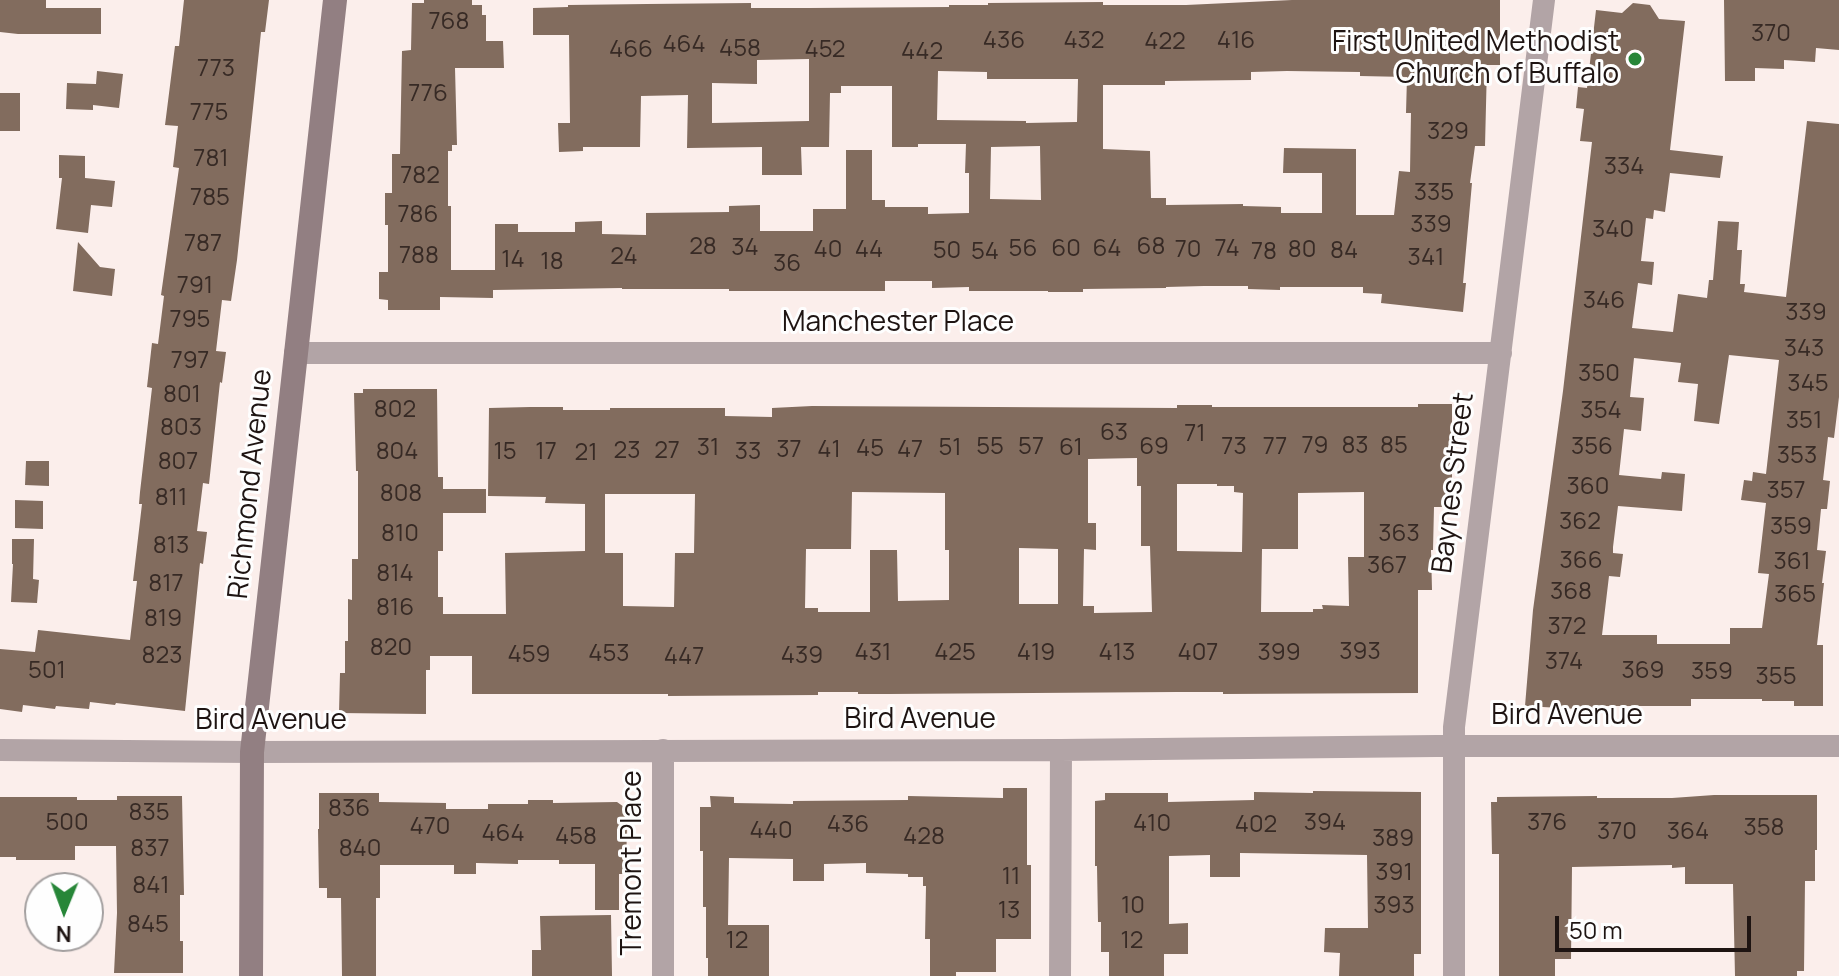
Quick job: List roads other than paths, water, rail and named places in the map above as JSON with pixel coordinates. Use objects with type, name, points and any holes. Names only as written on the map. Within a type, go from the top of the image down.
[{"type":"street","name":"Richmond Avenue","points":[[251,976],[252,752],[335,0]]},
{"type":"street","name":"Baynes Street","points":[[1454,976],[1454,727],[1544,0]]},
{"type":"street","name":"Manchester Place","points":[[295,353],[1501,353]]},
{"type":"street","name":"Bird Avenue","points":[[0,750],[252,752],[1839,746]]},
{"type":"street","name":"Tremont Place","points":[[663,750],[663,976]]},
{"type":"street","points":[[1060,976],[1061,750]]},
{"type":"place","name":"First United Methodist Church of Buffalo","points":[[1635,59]]}]
